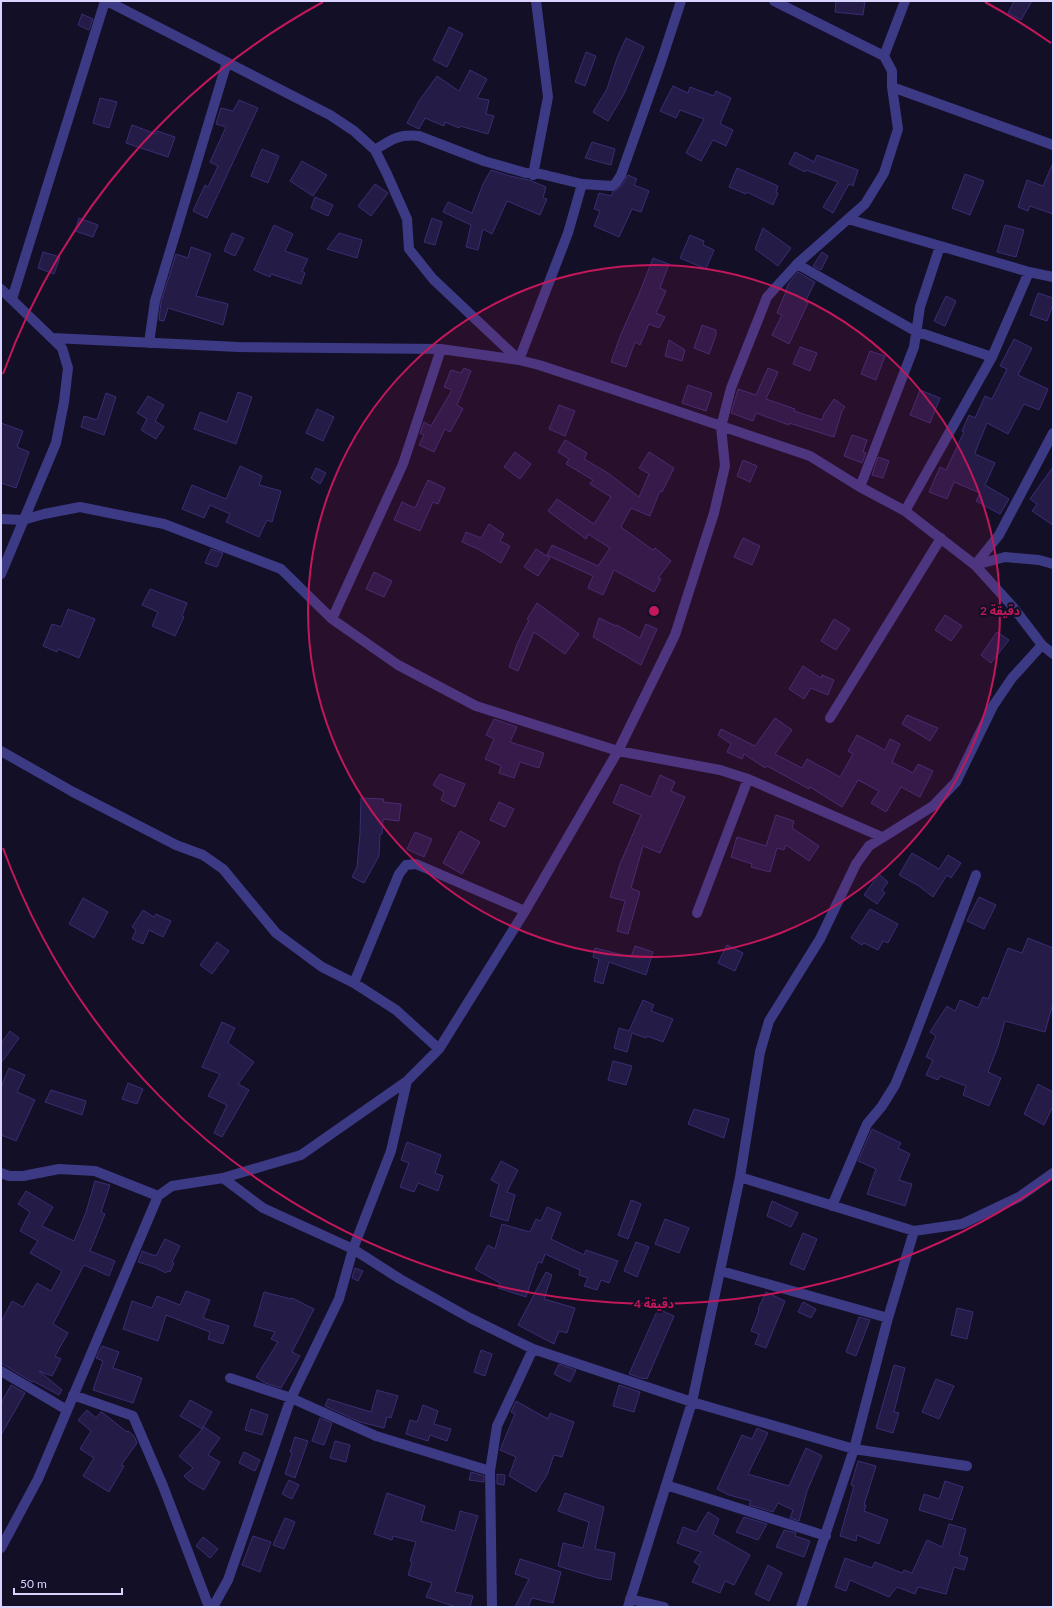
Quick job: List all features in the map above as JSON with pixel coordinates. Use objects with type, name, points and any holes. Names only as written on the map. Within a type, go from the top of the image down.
[{"type":"street","points":[[12,299],[106,1],[330,115],[354,131],[374,150],[387,174],[406,219],[409,249],[433,279],[519,360]]},
{"type":"street","points":[[532,175],[548,98],[536,1]]},
{"type":"street","points":[[374,150],[397,137],[408,135],[419,136],[484,161],[532,175],[542,174],[582,184],[612,186],[621,175],[681,1]]},
{"type":"street","points":[[1,1548],[38,1479],[158,1196],[172,1186],[223,1178],[301,1155],[407,1081],[439,1049],[524,911],[618,751],[675,635],[714,513],[725,466],[721,427],[731,388],[767,297],[797,264],[865,204],[884,173],[898,129],[892,87],[892,72],[884,56],[774,1]]},
{"type":"street","points":[[884,56],[905,1]]},
{"type":"street","points":[[149,343],[155,301],[228,62]]},
{"type":"street","points":[[892,87],[1053,145]]},
{"type":"street","points":[[519,360],[568,233],[582,184]]},
{"type":"street","points":[[848,219],[1030,272],[1053,277]]},
{"type":"street","points":[[860,487],[914,347],[915,331],[920,307],[940,246]]},
{"type":"street","points":[[797,264],[915,331],[992,357]]},
{"type":"street","points":[[905,511],[992,357],[1030,272]]},
{"type":"street","points":[[1,289],[62,348],[68,368],[64,402],[56,443],[1,574]]},
{"type":"street","points":[[53,338],[238,347],[441,349],[519,360],[576,377],[810,456],[860,487],[905,511],[975,565],[1013,607],[1042,645],[1053,654]]},
{"type":"street","points":[[332,618],[403,464],[441,349]]},
{"type":"street","points":[[975,565],[999,535],[1053,433]]},
{"type":"street","points":[[1,519],[23,520],[80,507],[164,524],[281,569],[332,618],[398,665],[476,706],[618,751],[720,770],[748,779],[882,837]]},
{"type":"street","points":[[830,718],[941,538]]},
{"type":"street","points":[[975,565],[1005,557],[1039,560],[1053,564]]},
{"type":"street","points":[[664,1607],[629,1603],[692,1402],[740,1177],[760,1052],[769,1021],[820,939],[856,864],[869,846],[933,806],[956,782],[993,706],[1012,678],[1042,645]]},
{"type":"street","points":[[1,751],[73,792],[176,845],[203,855],[223,869],[276,933],[322,967],[354,983],[396,1010],[439,1049]]},
{"type":"street","points":[[697,914],[748,779]]},
{"type":"street","points":[[354,983],[399,874],[406,865],[416,864],[524,911]]},
{"type":"street","points":[[832,1206],[867,1124],[882,1106],[895,1085],[976,875]]},
{"type":"street","points":[[213,1607],[228,1580],[291,1398],[339,1299],[353,1249],[391,1151],[407,1081]]},
{"type":"street","points":[[1,1173],[9,1176],[16,1176],[59,1168],[94,1171],[158,1196]]},
{"type":"street","points":[[740,1177],[914,1231],[962,1224],[1019,1197],[1053,1173]]},
{"type":"street","points":[[223,1178],[263,1208],[353,1249],[400,1279],[470,1318],[533,1349],[692,1402],[854,1449],[967,1466]]},
{"type":"street","points":[[801,1607],[854,1449],[888,1318],[914,1231]]},
{"type":"street","points":[[721,1271],[888,1318]]},
{"type":"street","points":[[492,1607],[490,1471],[497,1426],[533,1349]]},
{"type":"street","points":[[1,1371],[67,1410]]},
{"type":"street","points":[[230,1378],[291,1398],[376,1436],[490,1471]]},
{"type":"street","points":[[73,1395],[133,1416],[163,1486],[209,1607]]},
{"type":"street","points":[[666,1485],[826,1536]]},
{"type":"building","points":[[836,1],[865,1],[863,15],[835,12]]},
{"type":"building","points":[[1014,1],[1032,1],[1021,20],[1008,13]]},
{"type":"building","points":[[82,14],[93,19],[89,30],[78,25]]},
{"type":"building","points":[[449,27],[463,34],[447,67],[433,60]]},
{"type":"building","points":[[626,38],[644,47],[624,94],[608,121],[593,112],[607,89],[617,58]]},
{"type":"building","points":[[586,52],[596,56],[585,86],[575,82]]},
{"type":"building","points":[[470,70],[487,79],[477,98],[489,100],[486,114],[494,116],[488,134],[460,126],[459,128],[445,122],[444,126],[425,118],[419,129],[407,123],[419,101],[437,76],[459,91]]},
{"type":"building","points":[[673,86],[688,93],[690,87],[714,96],[716,91],[731,98],[720,124],[733,130],[726,146],[713,140],[701,161],[686,153],[704,119],[680,110],[676,118],[660,111]]},
{"type":"building","points":[[100,98],[117,102],[109,128],[93,123]]},
{"type":"building","points":[[239,100],[258,108],[207,218],[193,211],[205,185],[208,187],[218,166],[210,162],[226,127],[216,124],[221,108],[233,111]]},
{"type":"building","points":[[132,125],[156,134],[157,131],[175,137],[168,157],[126,143]]},
{"type":"building","points":[[592,142],[615,149],[611,165],[585,158]]},
{"type":"building","points":[[262,149],[279,156],[268,183],[251,176]]},
{"type":"building","points":[[795,152],[814,162],[817,155],[858,170],[853,186],[849,184],[833,213],[823,207],[838,182],[806,170],[805,172],[789,164]]},
{"type":"building","points":[[302,161],[327,175],[313,196],[290,181]]},
{"type":"building","points":[[1053,163],[1053,214],[1030,206],[1028,211],[1018,207],[1027,180],[1043,186]]},
{"type":"building","points":[[737,168],[778,186],[776,192],[778,193],[773,205],[747,192],[746,194],[729,187]]},
{"type":"building","points":[[491,170],[529,180],[546,187],[543,198],[547,199],[540,215],[507,201],[492,234],[483,229],[478,250],[466,247],[471,225],[443,212],[448,202],[472,213],[483,184]]},
{"type":"building","points":[[965,174],[984,181],[970,215],[952,208]]},
{"type":"building","points":[[628,175],[637,179],[634,185],[649,191],[641,212],[632,209],[619,237],[594,226],[600,211],[594,209],[599,193],[611,196],[613,192],[621,187]]},
{"type":"building","points":[[375,184],[388,193],[371,216],[358,206]]},
{"type":"building","points":[[315,197],[333,205],[328,216],[311,208]]},
{"type":"building","points":[[79,218],[98,225],[93,237],[75,231]]},
{"type":"building","points":[[432,218],[442,222],[435,245],[424,242]]},
{"type":"building","points":[[274,225],[293,234],[285,251],[308,259],[302,271],[305,273],[301,284],[271,274],[270,277],[254,270]]},
{"type":"building","points":[[1005,225],[1024,230],[1016,257],[997,252]]},
{"type":"building","points":[[763,228],[791,248],[778,266],[755,249]]},
{"type":"building","points":[[232,233],[244,238],[235,256],[224,251]]},
{"type":"building","points":[[339,233],[362,240],[357,258],[327,249]]},
{"type":"building","points":[[690,235],[704,241],[703,245],[714,250],[706,269],[680,258]]},
{"type":"building","points":[[191,247],[211,254],[196,296],[228,304],[223,325],[168,308],[164,321],[159,320],[161,302],[176,254],[188,258]]},
{"type":"building","points":[[43,252],[60,257],[54,274],[38,268]]},
{"type":"building","points":[[822,252],[828,256],[821,270],[813,266]]},
{"type":"building","points":[[653,258],[669,264],[660,288],[666,291],[656,313],[665,317],[659,328],[649,324],[640,345],[635,342],[626,367],[611,362],[621,334]]},
{"type":"building","points":[[798,272],[815,282],[805,302],[808,303],[789,344],[772,335],[782,315],[777,313],[786,289]]},
{"type":"building","points":[[1038,293],[1053,298],[1053,304],[1047,321],[1030,315]]},
{"type":"building","points":[[946,296],[956,301],[945,326],[934,321]]},
{"type":"building","points":[[702,325],[716,330],[716,335],[709,354],[694,348]]},
{"type":"building","points":[[1014,339],[1032,348],[1018,375],[1048,389],[1039,410],[1024,404],[1008,434],[987,423],[976,450],[975,454],[995,463],[985,485],[1009,499],[1000,514],[976,501],[980,493],[954,482],[947,499],[929,492],[940,467],[946,470],[964,432],[962,431],[969,415],[975,418],[985,396],[992,399],[1007,369],[1000,366]]},
{"type":"building","points":[[669,340],[685,350],[682,361],[665,356]]},
{"type":"building","points":[[800,347],[817,353],[810,371],[793,364]]},
{"type":"building","points":[[870,351],[885,356],[876,380],[861,374]]},
{"type":"building","points":[[464,368],[471,371],[457,405],[463,409],[450,432],[445,429],[434,452],[419,445],[424,435],[420,433],[424,422],[431,426],[452,390],[444,387],[451,370],[461,373]]},
{"type":"building","points":[[768,368],[778,372],[766,399],[795,409],[794,411],[822,420],[824,414],[834,399],[845,407],[842,411],[834,437],[789,423],[789,425],[756,413],[753,421],[731,413],[738,389],[756,395]]},
{"type":"building","points":[[688,385],[712,393],[706,411],[682,403]]},
{"type":"building","points":[[920,390],[940,398],[930,423],[910,415]]},
{"type":"building","points":[[238,392],[252,397],[236,444],[194,429],[200,412],[227,422]]},
{"type":"building","points":[[106,393],[116,397],[104,435],[81,427],[84,416],[97,420]]},
{"type":"building","points":[[148,396],[164,405],[155,421],[164,427],[156,439],[141,430],[147,419],[137,413]]},
{"type":"building","points":[[559,405],[575,411],[565,436],[549,429]]},
{"type":"building","points":[[317,409],[334,417],[323,441],[306,433]]},
{"type":"building","points":[[1,423],[23,431],[17,447],[29,452],[16,488],[1,483]]},
{"type":"building","points":[[852,435],[867,440],[863,452],[866,453],[862,463],[844,456]]},
{"type":"building","points":[[565,440],[587,453],[584,459],[608,473],[639,497],[649,474],[639,468],[649,452],[674,468],[662,492],[660,491],[650,516],[631,508],[621,527],[653,550],[655,548],[671,561],[658,578],[661,579],[654,592],[614,570],[603,595],[588,588],[593,576],[547,555],[552,545],[598,566],[610,548],[588,534],[586,539],[548,511],[557,499],[594,524],[611,497],[590,484],[593,480],[566,464],[569,459],[558,452]]},
{"type":"building","points":[[515,452],[531,464],[520,479],[504,467]]},
{"type":"building","points":[[878,457],[889,461],[883,478],[872,475]]},
{"type":"building","points":[[743,460],[757,466],[750,482],[737,476]]},
{"type":"building","points":[[240,466],[262,476],[259,485],[281,491],[272,522],[267,520],[259,537],[226,522],[230,514],[210,505],[204,518],[182,509],[192,485],[226,499]]},
{"type":"building","points":[[1053,467],[1053,525],[1032,511],[1037,504],[1030,499]]},
{"type":"building","points":[[316,468],[326,473],[320,484],[311,478]]},
{"type":"building","points":[[428,480],[445,488],[438,504],[433,502],[420,531],[394,520],[402,502],[415,508]]},
{"type":"building","points":[[489,524],[504,534],[500,541],[510,546],[501,563],[478,549],[462,542],[466,532],[481,538]]},
{"type":"building","points":[[743,538],[760,546],[752,565],[734,557]]},
{"type":"building","points":[[211,549],[223,553],[217,567],[205,563]]},
{"type":"building","points":[[536,549],[550,558],[538,576],[524,567]]},
{"type":"building","points":[[374,572],[392,581],[384,597],[366,589]]},
{"type":"building","points":[[150,589],[187,603],[182,616],[184,617],[175,636],[152,626],[158,612],[142,605]]},
{"type":"building","points":[[537,603],[579,634],[565,654],[534,632],[518,671],[509,667],[517,644],[529,620],[527,619]]},
{"type":"building","points":[[68,609],[95,619],[79,658],[58,649],[57,652],[43,646],[52,624],[61,627]]},
{"type":"building","points":[[945,615],[962,626],[951,641],[935,630]]},
{"type":"building","points":[[599,618],[616,626],[617,625],[640,638],[646,624],[657,629],[641,665],[593,637]]},
{"type":"building","points":[[834,619],[850,629],[836,650],[821,641]]},
{"type":"building","points":[[997,632],[1009,640],[991,663],[981,655]]},
{"type":"building","points":[[803,666],[821,678],[822,675],[834,680],[828,695],[811,688],[804,699],[789,689]]},
{"type":"building","points":[[907,715],[938,728],[930,741],[902,724]]},
{"type":"building","points":[[775,718],[792,730],[775,754],[802,768],[807,759],[840,777],[853,754],[848,751],[857,735],[885,750],[890,739],[900,744],[892,762],[913,773],[918,764],[933,771],[920,797],[901,787],[886,812],[871,803],[879,791],[858,780],[842,807],[810,787],[809,789],[767,766],[765,768],[744,754],[742,759],[727,752],[731,744],[718,735],[721,729],[755,746]]},
{"type":"building","points":[[494,719],[517,727],[510,742],[544,753],[539,768],[520,762],[514,778],[499,773],[501,766],[485,759],[494,739],[486,735]]},
{"type":"building","points":[[440,774],[465,784],[455,807],[441,800],[444,792],[433,785]]},
{"type":"building","points":[[660,775],[675,782],[671,791],[685,797],[660,853],[643,846],[631,888],[640,892],[628,934],[617,931],[625,901],[610,897],[620,864],[641,815],[613,803],[621,784],[651,797]]},
{"type":"building","points":[[361,798],[384,799],[383,802],[401,804],[399,821],[383,819],[382,834],[380,834],[379,856],[364,883],[352,877],[357,867]]},
{"type":"building","points":[[499,802],[514,809],[505,827],[490,820]]},
{"type":"building","points":[[776,815],[794,821],[792,828],[819,846],[809,861],[786,845],[784,850],[777,848],[770,872],[751,867],[752,864],[731,857],[737,837],[766,846]]},
{"type":"building","points":[[460,831],[480,842],[462,874],[443,863]]},
{"type":"building","points":[[415,832],[432,839],[424,857],[407,849]]},
{"type":"building","points":[[912,853],[939,869],[948,855],[961,863],[951,878],[947,875],[933,897],[919,886],[899,875]]},
{"type":"building","points":[[879,874],[888,882],[882,890],[885,893],[877,904],[864,895]]},
{"type":"building","points":[[979,897],[996,905],[984,929],[967,921]]},
{"type":"building","points":[[83,898],[108,912],[94,938],[69,924]]},
{"type":"building","points":[[870,909],[898,924],[888,943],[883,941],[878,950],[864,943],[862,945],[851,938]]},
{"type":"building","points":[[143,910],[154,917],[156,914],[171,921],[163,937],[149,930],[143,944],[132,939],[136,930],[132,927]]},
{"type":"building","points":[[1028,938],[1053,948],[1053,1003],[1045,1032],[1005,1021],[998,1046],[988,1072],[1001,1078],[989,1106],[963,1095],[966,1086],[940,1076],[938,1080],[926,1075],[933,1060],[926,1057],[936,1036],[930,1032],[947,1006],[955,1011],[960,1000],[978,1008],[983,997],[988,999],[1008,948],[1022,953]]},
{"type":"building","points":[[217,942],[229,951],[212,974],[200,965]]},
{"type":"building","points":[[727,945],[743,953],[735,971],[718,963]]},
{"type":"building","points":[[635,946],[653,952],[646,975],[609,962],[603,984],[594,981],[599,959],[593,957],[595,948],[631,957]]},
{"type":"building","points":[[643,1000],[654,1005],[651,1011],[673,1019],[663,1042],[647,1036],[646,1038],[632,1033],[627,1052],[614,1048],[619,1028],[629,1031]]},
{"type":"building","points":[[222,1022],[235,1028],[228,1043],[254,1062],[238,1084],[249,1090],[222,1137],[214,1133],[227,1105],[208,1096],[220,1074],[202,1067]]},
{"type":"building","points":[[10,1031],[19,1038],[1,1063],[1,1043]]},
{"type":"building","points":[[613,1061],[632,1066],[626,1085],[608,1080]]},
{"type":"building","points":[[9,1068],[25,1075],[17,1092],[35,1100],[16,1141],[1,1135],[1,1087]]},
{"type":"building","points":[[128,1083],[143,1089],[137,1104],[122,1099]]},
{"type":"building","points":[[1038,1084],[1053,1092],[1053,1106],[1044,1125],[1024,1114]]},
{"type":"building","points":[[51,1090],[86,1101],[82,1115],[45,1102]]},
{"type":"building","points":[[694,1109],[729,1119],[724,1138],[688,1124]]},
{"type":"building","points":[[872,1129],[901,1143],[898,1148],[910,1154],[899,1180],[912,1184],[905,1206],[867,1194],[876,1169],[858,1161]]},
{"type":"building","points":[[407,1142],[441,1155],[435,1173],[443,1176],[438,1191],[418,1183],[414,1192],[400,1187],[409,1163],[401,1160]]},
{"type":"building","points":[[501,1161],[518,1170],[507,1192],[515,1195],[508,1221],[490,1216],[499,1184],[491,1180]]},
{"type":"building","points":[[95,1181],[110,1185],[101,1212],[105,1214],[90,1251],[115,1261],[109,1276],[84,1265],[53,1324],[68,1333],[55,1356],[61,1359],[52,1376],[39,1371],[62,1390],[59,1395],[33,1381],[32,1382],[1,1363],[1,1322],[12,1301],[23,1307],[37,1283],[51,1291],[62,1271],[30,1253],[38,1241],[20,1231],[30,1212],[18,1204],[26,1191],[53,1207],[42,1226],[74,1241],[86,1212]]},
{"type":"building","points":[[631,1200],[641,1204],[628,1239],[618,1235]]},
{"type":"building","points":[[772,1201],[798,1213],[791,1227],[767,1216]]},
{"type":"building","points":[[547,1207],[561,1213],[551,1239],[584,1255],[586,1250],[618,1261],[609,1283],[601,1280],[597,1290],[584,1286],[588,1278],[579,1275],[580,1270],[545,1254],[542,1263],[538,1262],[526,1297],[498,1288],[500,1283],[475,1269],[488,1245],[495,1249],[502,1224],[530,1232],[536,1219],[541,1221]]},
{"type":"building","points":[[665,1219],[689,1228],[679,1253],[655,1244]]},
{"type":"building","points":[[803,1233],[817,1239],[804,1270],[790,1264]]},
{"type":"building","points":[[165,1239],[180,1246],[172,1262],[174,1263],[170,1272],[167,1271],[166,1273],[138,1262],[142,1251],[156,1256]]},
{"type":"building","points":[[636,1242],[649,1247],[637,1277],[624,1271]]},
{"type":"building","points":[[355,1268],[363,1271],[358,1281],[352,1278]]},
{"type":"building","points":[[546,1272],[552,1275],[544,1299],[575,1308],[567,1333],[559,1331],[554,1344],[518,1325]]},
{"type":"building","points":[[186,1291],[210,1300],[203,1318],[229,1326],[223,1344],[208,1339],[210,1332],[166,1315],[158,1341],[123,1329],[132,1301],[152,1308],[157,1296],[180,1305]]},
{"type":"building","points":[[264,1292],[292,1298],[314,1309],[292,1352],[300,1356],[281,1388],[265,1383],[256,1377],[278,1342],[271,1339],[275,1332],[254,1326]]},
{"type":"building","points":[[766,1292],[785,1301],[766,1348],[755,1344],[759,1334],[751,1331],[759,1310],[758,1309]]},
{"type":"building","points":[[803,1302],[816,1309],[811,1318],[798,1312]]},
{"type":"building","points":[[957,1308],[973,1312],[967,1339],[951,1335]]},
{"type":"building","points":[[658,1309],[674,1316],[647,1379],[644,1379],[629,1374]]},
{"type":"building","points":[[859,1317],[870,1320],[856,1356],[846,1352]]},
{"type":"building","points":[[102,1346],[119,1352],[113,1368],[142,1378],[133,1403],[93,1390],[103,1361],[96,1358]]},
{"type":"building","points":[[481,1350],[492,1354],[485,1376],[474,1372]]},
{"type":"building","points":[[559,1364],[576,1370],[570,1382],[554,1374]]},
{"type":"building","points":[[894,1365],[905,1368],[894,1412],[899,1413],[893,1433],[876,1428]]},
{"type":"building","points":[[936,1379],[954,1386],[939,1419],[922,1412]]},
{"type":"building","points":[[11,1385],[25,1393],[1,1435],[1,1403]]},
{"type":"building","points":[[619,1385],[640,1392],[634,1412],[613,1406]]},
{"type":"building","points":[[377,1390],[398,1396],[391,1418],[387,1417],[384,1428],[360,1422],[325,1406],[328,1399],[371,1412]]},
{"type":"building","points":[[190,1400],[212,1412],[202,1429],[180,1416]]},
{"type":"building","points":[[516,1401],[548,1419],[550,1413],[574,1422],[562,1457],[554,1455],[547,1475],[536,1492],[509,1476],[516,1457],[500,1450],[515,1414],[511,1412]]},
{"type":"building","points":[[423,1405],[438,1411],[434,1424],[451,1429],[447,1441],[430,1435],[428,1441],[406,1434],[410,1420],[417,1422]]},
{"type":"building","points":[[251,1409],[268,1415],[262,1435],[245,1430]]},
{"type":"building","points":[[87,1410],[96,1418],[101,1412],[103,1413],[134,1436],[137,1443],[121,1465],[124,1466],[109,1492],[83,1476],[94,1458],[80,1449],[91,1431],[78,1420]]},
{"type":"building","points":[[320,1418],[332,1423],[324,1445],[312,1441]]},
{"type":"building","points":[[204,1427],[220,1438],[208,1455],[220,1462],[204,1490],[189,1481],[184,1476],[193,1468],[179,1456]]},
{"type":"building","points":[[757,1428],[768,1433],[748,1474],[789,1486],[806,1448],[822,1456],[807,1491],[799,1521],[790,1518],[793,1510],[778,1503],[773,1512],[749,1505],[751,1501],[729,1495],[717,1489],[742,1435],[752,1439]]},
{"type":"building","points":[[295,1437],[308,1441],[295,1478],[285,1474],[292,1453],[290,1452]]},
{"type":"building","points":[[335,1441],[350,1445],[346,1462],[330,1458]]},
{"type":"building","points":[[244,1452],[260,1460],[255,1471],[239,1463]]},
{"type":"building","points":[[858,1461],[876,1466],[864,1505],[866,1505],[864,1511],[888,1520],[879,1544],[857,1535],[856,1541],[840,1536],[854,1486],[851,1485]]},
{"type":"building","points":[[471,1472],[484,1476],[484,1482],[469,1480]]},
{"type":"building","points":[[497,1474],[505,1475],[504,1485],[497,1484]]},
{"type":"building","points":[[289,1480],[299,1485],[292,1499],[282,1494]]},
{"type":"building","points":[[945,1481],[963,1487],[952,1520],[919,1510],[924,1494],[939,1499]]},
{"type":"building","points":[[387,1493],[425,1506],[421,1521],[455,1531],[460,1511],[478,1516],[455,1592],[473,1596],[470,1607],[456,1607],[426,1597],[432,1583],[408,1575],[412,1562],[410,1561],[416,1542],[393,1536],[392,1540],[374,1534]]},
{"type":"building","points":[[565,1493],[604,1507],[595,1549],[615,1553],[611,1580],[598,1578],[558,1566],[563,1543],[583,1548],[589,1522],[558,1511]]},
{"type":"building","points":[[708,1512],[719,1519],[713,1534],[750,1555],[734,1585],[725,1581],[720,1593],[692,1582],[700,1566],[694,1562],[701,1552],[677,1543],[683,1527],[696,1532]]},
{"type":"building","points":[[744,1517],[767,1524],[758,1540],[736,1532]]},
{"type":"building","points":[[285,1518],[295,1522],[284,1549],[273,1545]]},
{"type":"building","points":[[949,1524],[966,1529],[959,1555],[968,1558],[964,1570],[954,1567],[946,1594],[918,1587],[915,1594],[897,1587],[889,1597],[850,1580],[846,1591],[835,1587],[845,1558],[872,1568],[875,1562],[902,1573],[904,1570],[912,1573],[927,1540],[942,1547]]},
{"type":"building","points":[[784,1530],[796,1533],[795,1536],[810,1541],[804,1557],[776,1547]]},
{"type":"building","points":[[253,1536],[271,1542],[260,1572],[242,1565]]},
{"type":"building","points":[[203,1537],[218,1549],[210,1558],[196,1546]]},
{"type":"building","points":[[520,1559],[561,1572],[553,1603],[532,1598],[528,1607],[515,1607],[529,1579],[515,1574]]},
{"type":"building","points":[[768,1565],[782,1573],[769,1601],[755,1594]]}]
